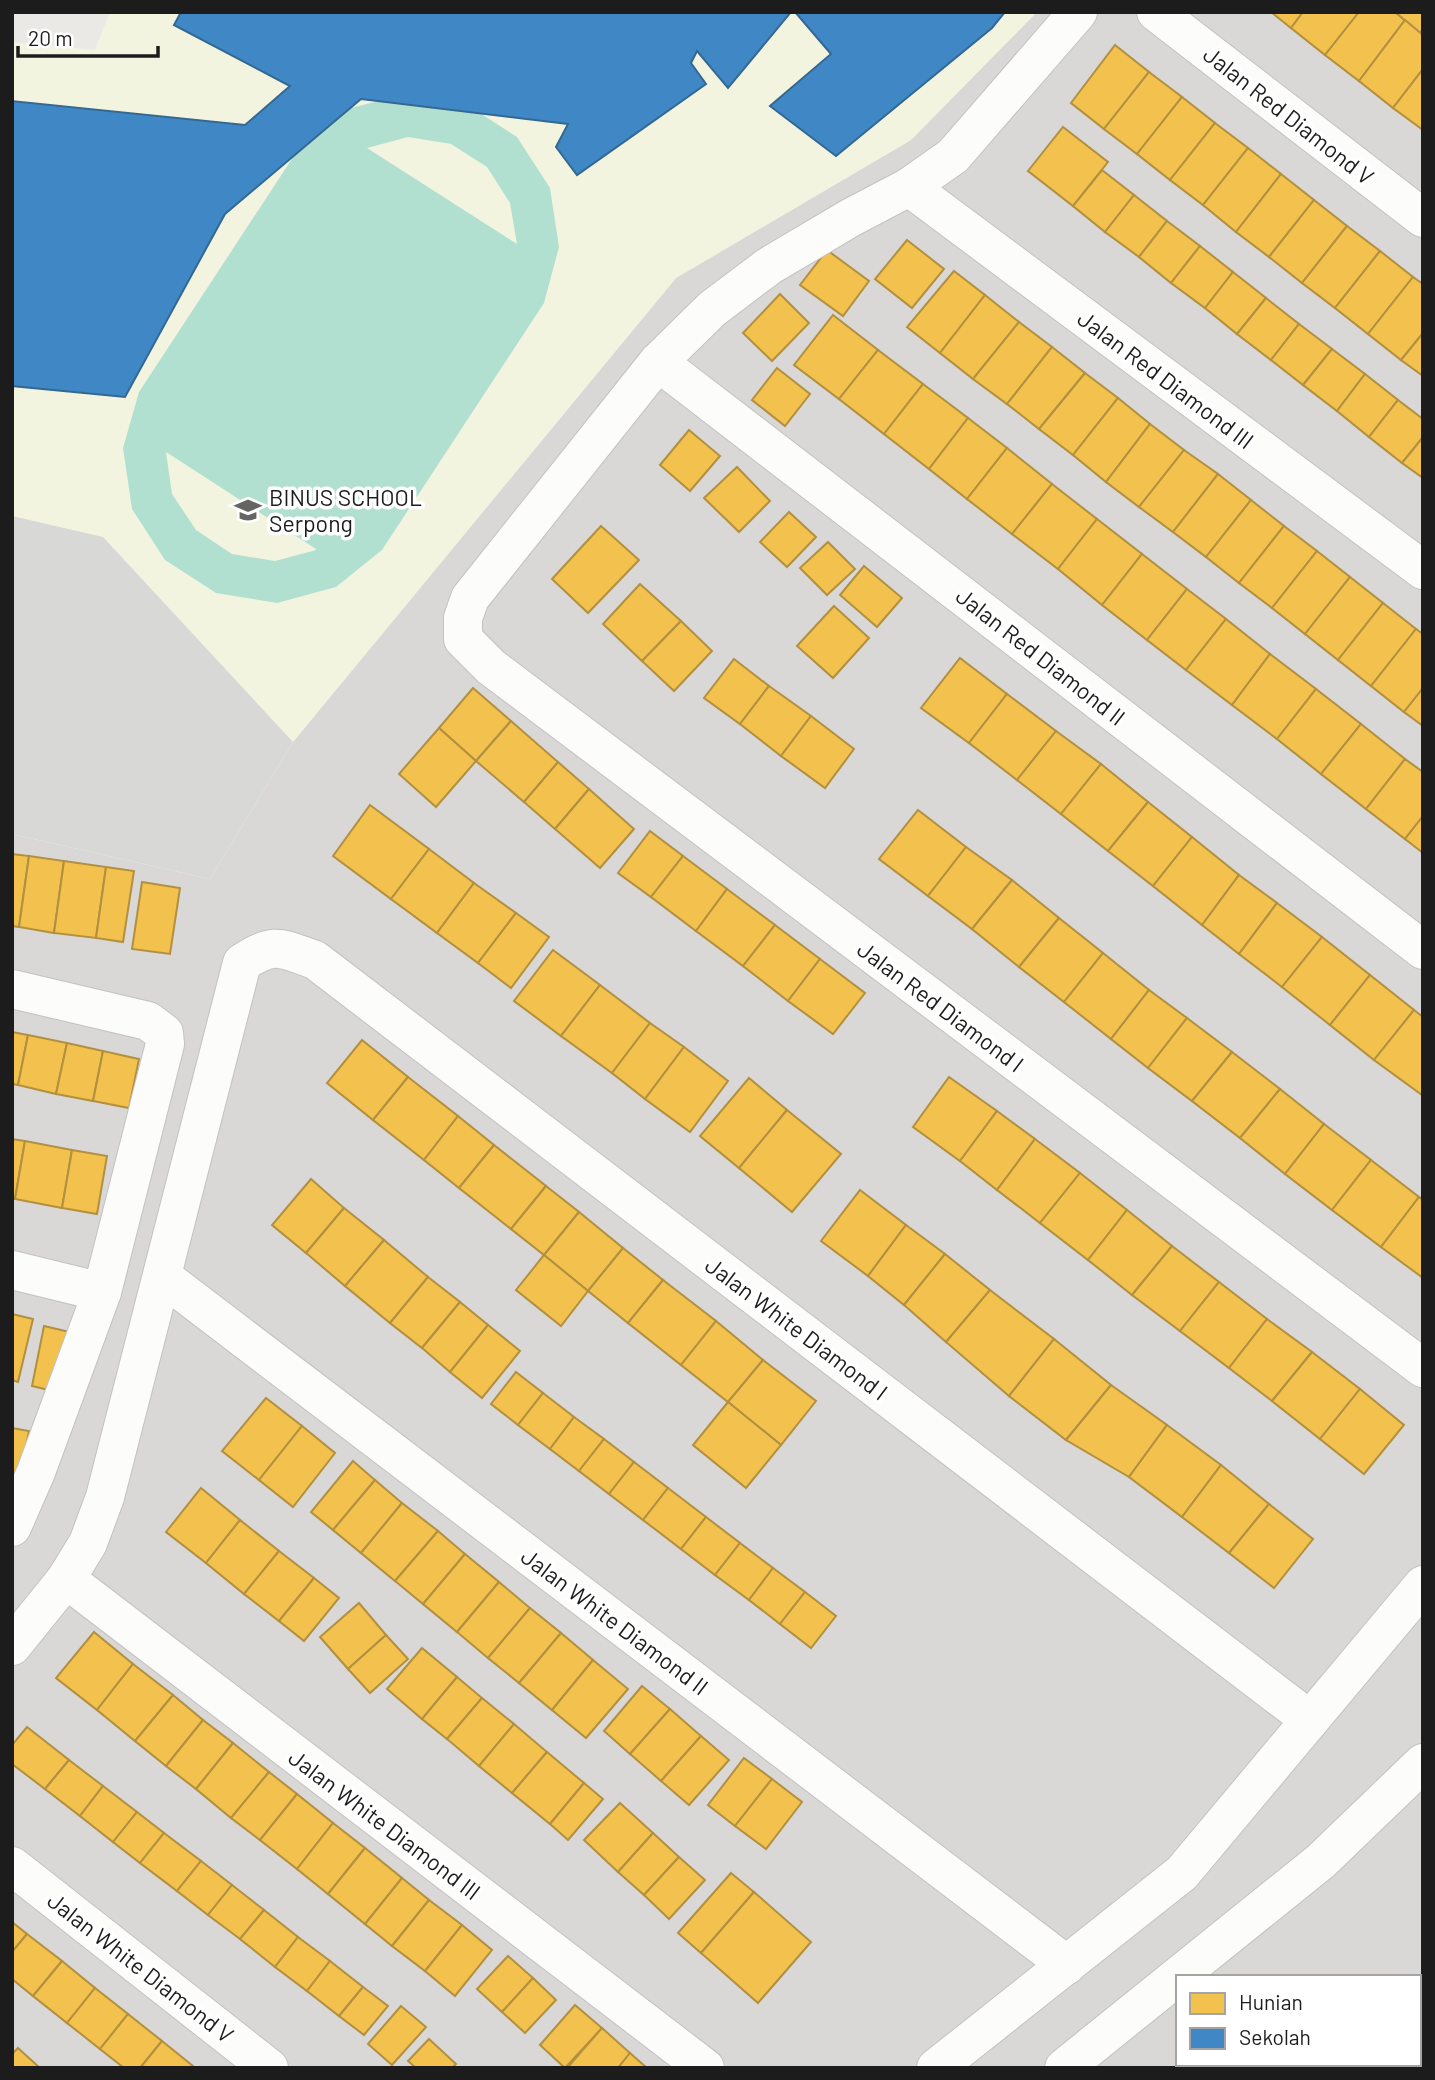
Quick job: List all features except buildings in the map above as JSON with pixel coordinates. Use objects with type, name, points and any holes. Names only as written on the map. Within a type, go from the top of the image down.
[{"type":"street","points":[[658,362],[712,309],[769,266],[909,187],[953,156],[1078,12]]},
{"type":"street","name":"Jalan Red Diamond V","points":[[1156,12],[1423,218]]},
{"type":"street","name":"Jalan Red Diamond III","points":[[909,187],[1423,570]]},
{"type":"street","name":"Jalan Red Diamond I","points":[[658,362],[470,598],[463,618],[463,639],[491,667],[1423,1368]]},
{"type":"street","name":"Jalan Red Diamond II","points":[[658,362],[1423,950]]},
{"type":"street","name":"Jalan White Diamond I","points":[[163,1277],[242,963],[259,951],[278,947],[315,960],[1310,1720]]},
{"type":"street","points":[[12,989],[148,1021],[164,1032],[165,1044],[102,1292],[36,1472],[12,1527]]},
{"type":"street","points":[[12,1270],[102,1292]]},
{"type":"street","points":[[12,1646],[66,1579],[88,1543],[106,1497],[163,1277]]},
{"type":"street","name":"Jalan White Diamond II","points":[[163,1277],[1067,1965]]},
{"type":"street","name":"Jalan White Diamond III","points":[[66,1579],[705,2068]]},
{"type":"street","points":[[936,2068],[1182,1873],[1310,1720],[1416,1608]]},
{"type":"street","points":[[1179,1975],[1321,1861],[1423,1763]]},
{"type":"street","name":"Jalan White Diamond V","points":[[12,1866],[269,2068]]},
{"type":"street","points":[[1064,2068],[1176,1978]]},
{"type":"shaded area","name":"BINUS SCHOOL Serpong","points":[[110,12],[1037,12],[911,140],[676,278],[293,742],[210,879],[12,834],[12,42],[95,50]]},
{"type":"shaded area","points":[[1037,12],[1423,12],[1423,2068],[12,2068],[12,834],[210,879],[293,742],[676,278],[911,140]]},
{"type":"shaded area","points":[[12,516],[103,537],[293,742],[210,879],[12,834]]},
{"type":"green space","points":[[406,94],[466,104],[517,137],[550,188],[559,247],[544,303],[382,550],[336,587],[277,603],[216,593],[165,560],[132,509],[123,448],[139,392],[301,145],[347,109]],"holes":[[[408,137],[451,144],[487,167],[510,203],[517,244],[367,148]],[[166,452],[316,549],[316,550],[275,561],[232,554],[196,530],[172,494]]]},
{"type":"place","name":"BINUS SCHOOL Serpong","points":[[248,510]]}]
